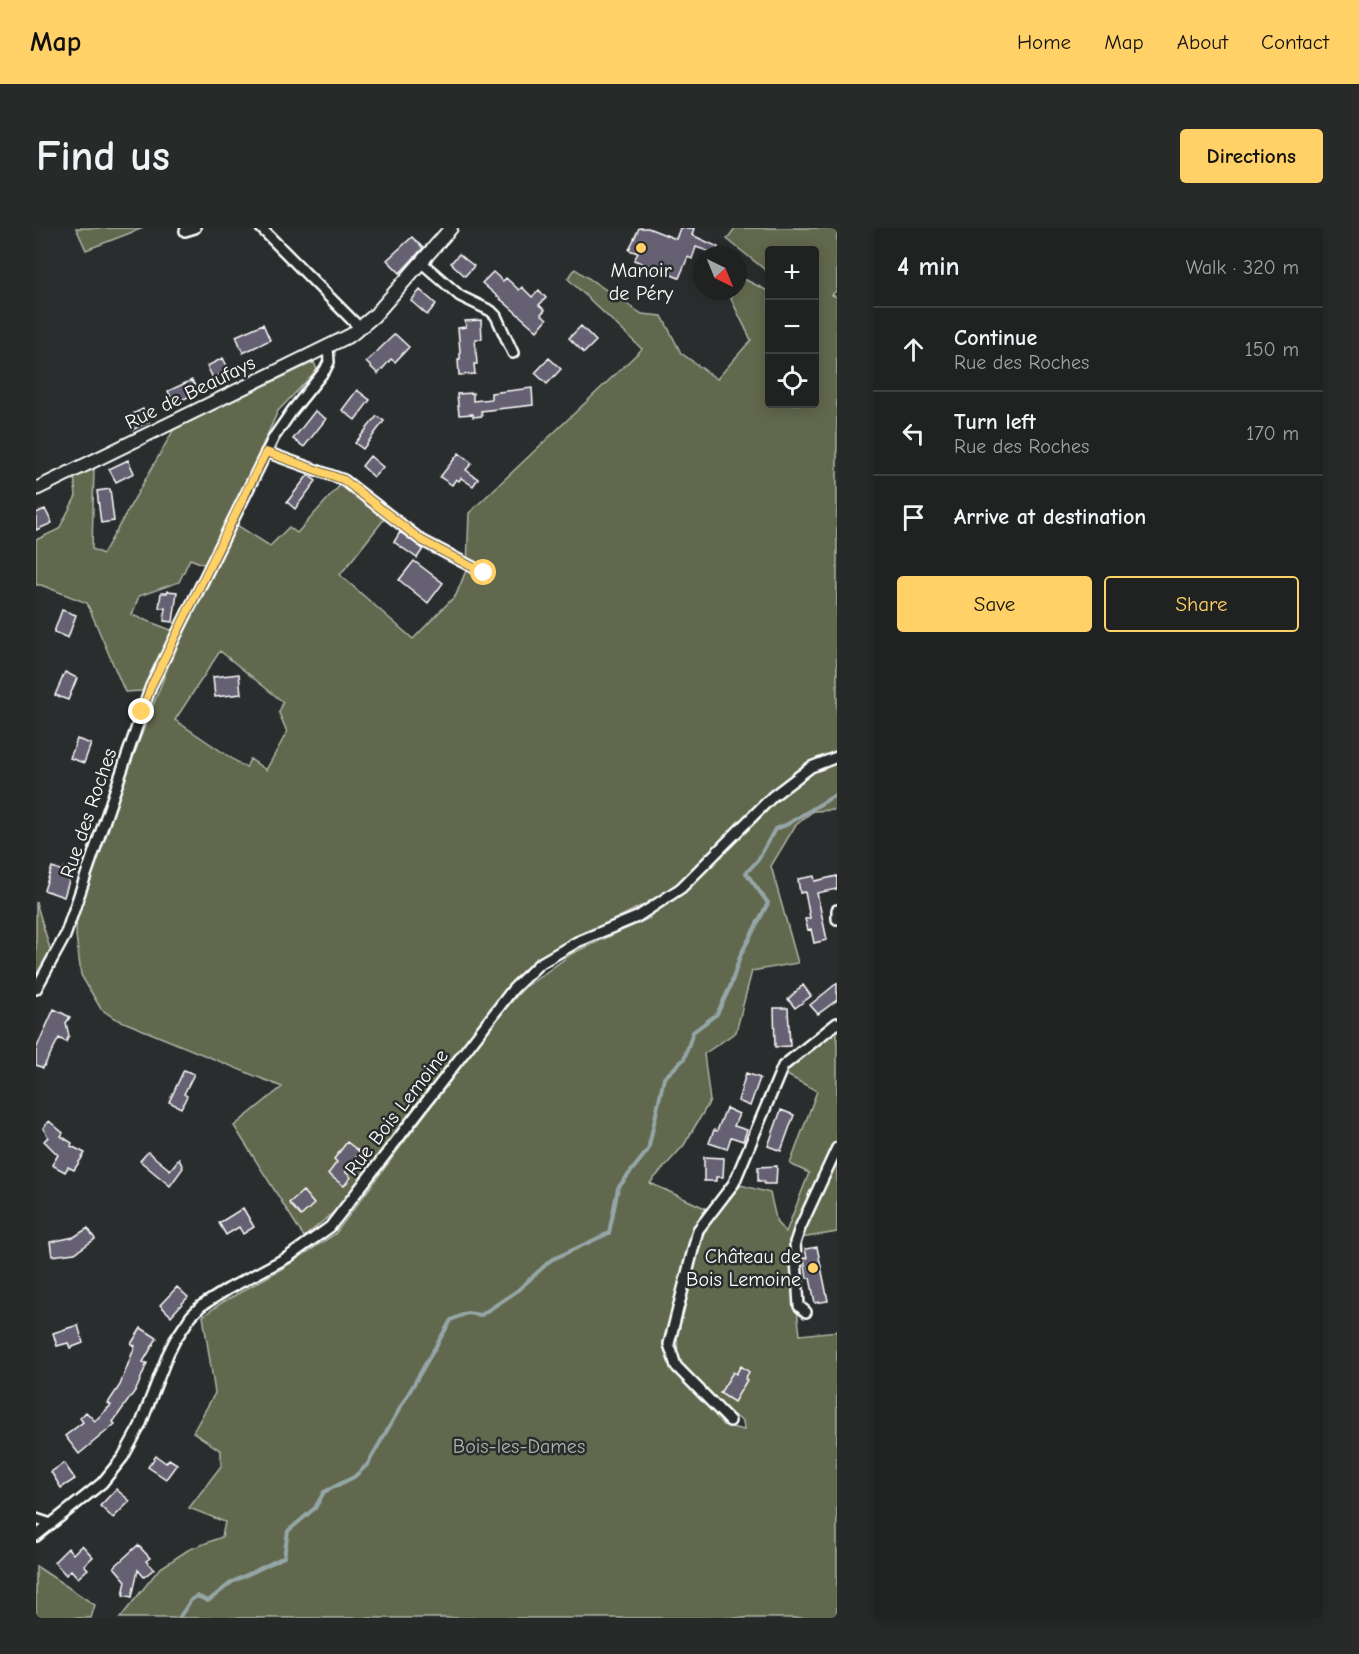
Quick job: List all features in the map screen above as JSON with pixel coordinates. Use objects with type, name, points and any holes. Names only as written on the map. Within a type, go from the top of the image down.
[{"type":"street","points":[[261,228],[360,328]]},
{"type":"street","name":"Rue de Beaufays","points":[[36,489],[328,347],[360,328],[422,263],[451,228]]},
{"type":"street","points":[[422,263],[460,296],[491,311],[496,316],[513,353]]},
{"type":"street","name":"Rue des Roches","points":[[36,989],[65,936],[151,686],[266,452],[292,411],[325,370],[329,362],[328,347]]},
{"type":"street","points":[[266,452],[344,480],[421,540],[484,573]]},
{"type":"street","name":"Rue Bois Lemoine","points":[[36,1536],[102,1483],[123,1457],[140,1426],[171,1347],[191,1316],[201,1306],[288,1257],[330,1227],[522,980],[539,964],[577,942],[637,917],[681,888],[773,796],[811,767],[837,757]]},
{"type":"street","points":[[837,910],[837,920]]},
{"type":"street","points":[[730,1421],[676,1366],[669,1344],[699,1230],[734,1183],[783,1066],[837,1023]]},
{"type":"street","points":[[806,1312],[799,1306],[795,1243],[837,1148]]},
{"type":"street","points":[[36,1519],[51,1524]]},
{"type":"green space","points":[[76,228],[143,228],[86,250]]},
{"type":"green space","name":"Bois-les-Dames","points":[[735,228],[837,228],[837,290],[832,295],[837,297],[837,810],[813,811],[795,826],[771,866],[798,963],[752,971],[736,1032],[704,1054],[710,1101],[684,1145],[650,1183],[707,1209],[664,1349],[723,1425],[744,1430],[743,1421],[719,1407],[678,1362],[677,1333],[705,1228],[741,1185],[770,1193],[777,1223],[786,1232],[809,1173],[790,1164],[817,1091],[785,1074],[801,1057],[837,1028],[837,1232],[789,1240],[800,1335],[837,1331],[837,1618],[120,1618],[159,1569],[188,1550],[222,1537],[225,1522],[189,1508],[221,1466],[221,1451],[193,1432],[215,1393],[203,1316],[335,1234],[500,1015],[524,988],[573,953],[650,918],[641,906],[538,958],[513,980],[341,1206],[304,1237],[234,1126],[282,1087],[114,1018],[101,1009],[81,975],[76,935],[77,910],[173,654],[237,525],[270,546],[289,527],[297,533],[342,483],[385,518],[340,575],[413,639],[456,595],[467,568],[469,513],[642,349],[568,279],[575,269],[642,314],[662,316],[681,353],[717,379],[751,340],[731,300],[747,300],[747,280],[765,290],[765,408],[819,408],[819,246],[765,246],[765,270],[747,255],[747,246],[736,246],[727,239]],"holes":[[[220,651],[283,702],[279,713],[287,732],[266,770],[250,759],[246,768],[175,720]]]},
{"type":"green space","points":[[314,362],[317,370],[278,411],[208,566],[190,559],[179,582],[139,596],[132,615],[176,632],[142,691],[125,692],[87,603],[36,585],[36,540],[59,529],[76,496],[74,476],[94,468],[92,549],[103,554],[174,429]]},
{"type":"green space","points":[[36,902],[51,952],[36,981]]},
{"type":"green space","points":[[36,1566],[95,1605],[91,1618],[36,1618]]},
{"type":"building","points":[[639,228],[648,228],[676,239],[680,228],[694,228],[692,235],[716,246],[693,246],[692,259],[688,257],[679,278],[634,260],[638,253],[629,250]]},
{"type":"building","points":[[412,237],[423,248],[400,273],[387,260]]},
{"type":"building","points":[[459,254],[474,266],[465,276],[451,263]]},
{"type":"building","points":[[493,272],[503,281],[506,278],[519,290],[522,287],[532,297],[539,290],[546,298],[539,305],[545,310],[541,314],[547,319],[537,331],[482,283]]},
{"type":"building","points":[[420,290],[436,304],[427,315],[411,301]]},
{"type":"building","points":[[481,320],[482,339],[475,339],[477,364],[474,364],[475,374],[459,375],[458,328],[466,327],[465,321]]},
{"type":"building","points":[[263,324],[270,340],[243,353],[236,336]]},
{"type":"building","points":[[581,326],[596,341],[584,353],[569,338]]},
{"type":"building","points":[[395,334],[409,347],[395,362],[391,359],[378,374],[366,362]]},
{"type":"building","points":[[223,358],[229,370],[213,378],[207,366]]},
{"type":"building","points":[[549,358],[561,369],[547,384],[535,373]]},
{"type":"building","points":[[192,380],[198,392],[174,404],[168,391]]},
{"type":"building","points":[[532,388],[533,405],[481,411],[482,416],[459,415],[457,394],[473,393],[473,401],[491,399],[491,393]]},
{"type":"building","points":[[357,390],[370,400],[355,420],[342,410]]},
{"type":"building","points":[[143,409],[149,422],[132,430],[126,417]]},
{"type":"building","points":[[315,411],[326,419],[304,447],[293,439]]},
{"type":"building","points":[[377,416],[384,421],[363,449],[355,443]]},
{"type":"building","points":[[459,453],[472,463],[466,470],[478,479],[473,486],[461,478],[459,481],[456,479],[452,485],[440,477]]},
{"type":"building","points":[[370,456],[383,467],[374,477],[362,466]]},
{"type":"building","points":[[128,460],[134,473],[116,482],[109,469]]},
{"type":"building","points":[[308,475],[316,481],[295,509],[287,502]]},
{"type":"building","points":[[110,489],[114,521],[101,523],[97,491]]},
{"type":"building","points":[[45,509],[52,523],[36,530],[36,513]]},
{"type":"building","points":[[400,532],[423,549],[417,558],[394,542]]},
{"type":"building","points":[[414,561],[443,583],[428,603],[399,580]]},
{"type":"building","points":[[167,591],[177,592],[173,622],[164,621],[165,608],[159,608],[161,593],[167,593]]},
{"type":"building","points":[[62,610],[76,615],[68,638],[54,632]]},
{"type":"building","points":[[65,672],[77,678],[68,700],[55,695]]},
{"type":"building","points":[[239,674],[241,694],[215,697],[213,677]]},
{"type":"building","points":[[77,739],[91,744],[84,763],[70,758]]},
{"type":"building","points":[[52,867],[72,871],[64,897],[44,890]]},
{"type":"building","points":[[814,876],[815,881],[837,876],[837,889],[817,893],[827,940],[814,943],[811,929],[808,930],[805,919],[810,918],[805,892],[800,893],[798,879]]},
{"type":"building","points":[[837,983],[837,1000],[818,1014],[810,1005]]},
{"type":"building","points":[[803,985],[811,996],[795,1008],[788,999]]},
{"type":"building","points":[[774,1008],[788,1008],[790,1046],[775,1047]]},
{"type":"building","points":[[54,1009],[70,1017],[66,1023],[69,1036],[66,1042],[59,1038],[43,1068],[36,1065],[36,1049]]},
{"type":"building","points":[[184,1070],[194,1074],[184,1094],[187,1096],[181,1108],[169,1102]]},
{"type":"building","points":[[746,1073],[760,1078],[750,1106],[738,1101]]},
{"type":"building","points":[[726,1108],[739,1114],[734,1126],[747,1130],[743,1141],[731,1137],[727,1149],[709,1143],[714,1130],[717,1131]]},
{"type":"building","points":[[781,1110],[794,1115],[781,1151],[768,1146]]},
{"type":"building","points":[[49,1121],[63,1133],[61,1136],[72,1143],[71,1146],[85,1153],[74,1170],[68,1167],[65,1172],[52,1165],[58,1155],[44,1141],[48,1137],[43,1128]]},
{"type":"building","points":[[347,1142],[360,1152],[345,1172],[351,1177],[344,1186],[328,1174],[337,1162],[334,1159]]},
{"type":"building","points":[[148,1152],[170,1170],[179,1159],[183,1168],[170,1186],[140,1161]]},
{"type":"building","points":[[704,1157],[724,1158],[723,1177],[716,1177],[716,1181],[704,1181]]},
{"type":"building","points":[[777,1166],[776,1184],[764,1184],[764,1181],[758,1181],[758,1167]]},
{"type":"building","points":[[303,1191],[314,1204],[301,1216],[289,1203]]},
{"type":"building","points":[[243,1208],[254,1227],[243,1234],[239,1227],[226,1235],[219,1223]]},
{"type":"building","points":[[88,1228],[95,1239],[75,1253],[52,1256],[50,1242],[74,1237]]},
{"type":"building","name":"Château de Bois Lemoine","points":[[817,1247],[828,1301],[815,1303],[810,1278],[807,1278],[804,1258],[807,1258],[805,1249]]},
{"type":"building","points":[[177,1287],[188,1297],[171,1316],[160,1305]]},
{"type":"building","points":[[78,1325],[83,1343],[70,1348],[68,1343],[57,1346],[53,1333]]},
{"type":"building","points":[[141,1328],[157,1338],[143,1362],[147,1363],[137,1388],[113,1422],[115,1424],[79,1454],[65,1436],[83,1422],[80,1418],[86,1412],[95,1421],[111,1405],[108,1403],[120,1385],[135,1346],[131,1344]]},
{"type":"building","points":[[741,1366],[749,1372],[734,1402],[720,1393],[733,1372],[736,1374]]},
{"type":"building","points":[[156,1456],[166,1463],[169,1459],[177,1464],[166,1479],[148,1467]]},
{"type":"building","points":[[64,1463],[75,1479],[61,1488],[51,1472]]},
{"type":"building","points":[[116,1489],[130,1501],[113,1518],[100,1506]]},
{"type":"building","points":[[82,1545],[93,1557],[84,1565],[88,1569],[78,1578],[71,1570],[66,1575],[54,1562],[68,1548],[73,1554]]},
{"type":"building","points":[[138,1545],[150,1558],[146,1561],[154,1569],[144,1577],[138,1570],[132,1597],[123,1595],[126,1581],[114,1567]]},
{"type":"waterway","points":[[179,1618],[191,1600],[197,1596],[208,1601],[232,1582],[284,1557],[288,1531],[315,1508],[324,1492],[354,1477],[367,1465],[451,1320],[467,1313],[481,1315],[517,1291],[551,1260],[609,1233],[618,1188],[648,1150],[664,1078],[684,1059],[693,1032],[717,1014],[730,987],[741,954],[768,903],[746,873],[758,860],[775,829],[786,825],[837,794]]},
{"type":"place","name":"Manoir de Péry","points":[[641,248]]},
{"type":"place","name":"Château de Bois Lemoine","points":[[813,1268]]},
{"type":"route","points":[[142,712],[151,686],[266,452],[344,480],[421,540],[484,573]]}]
